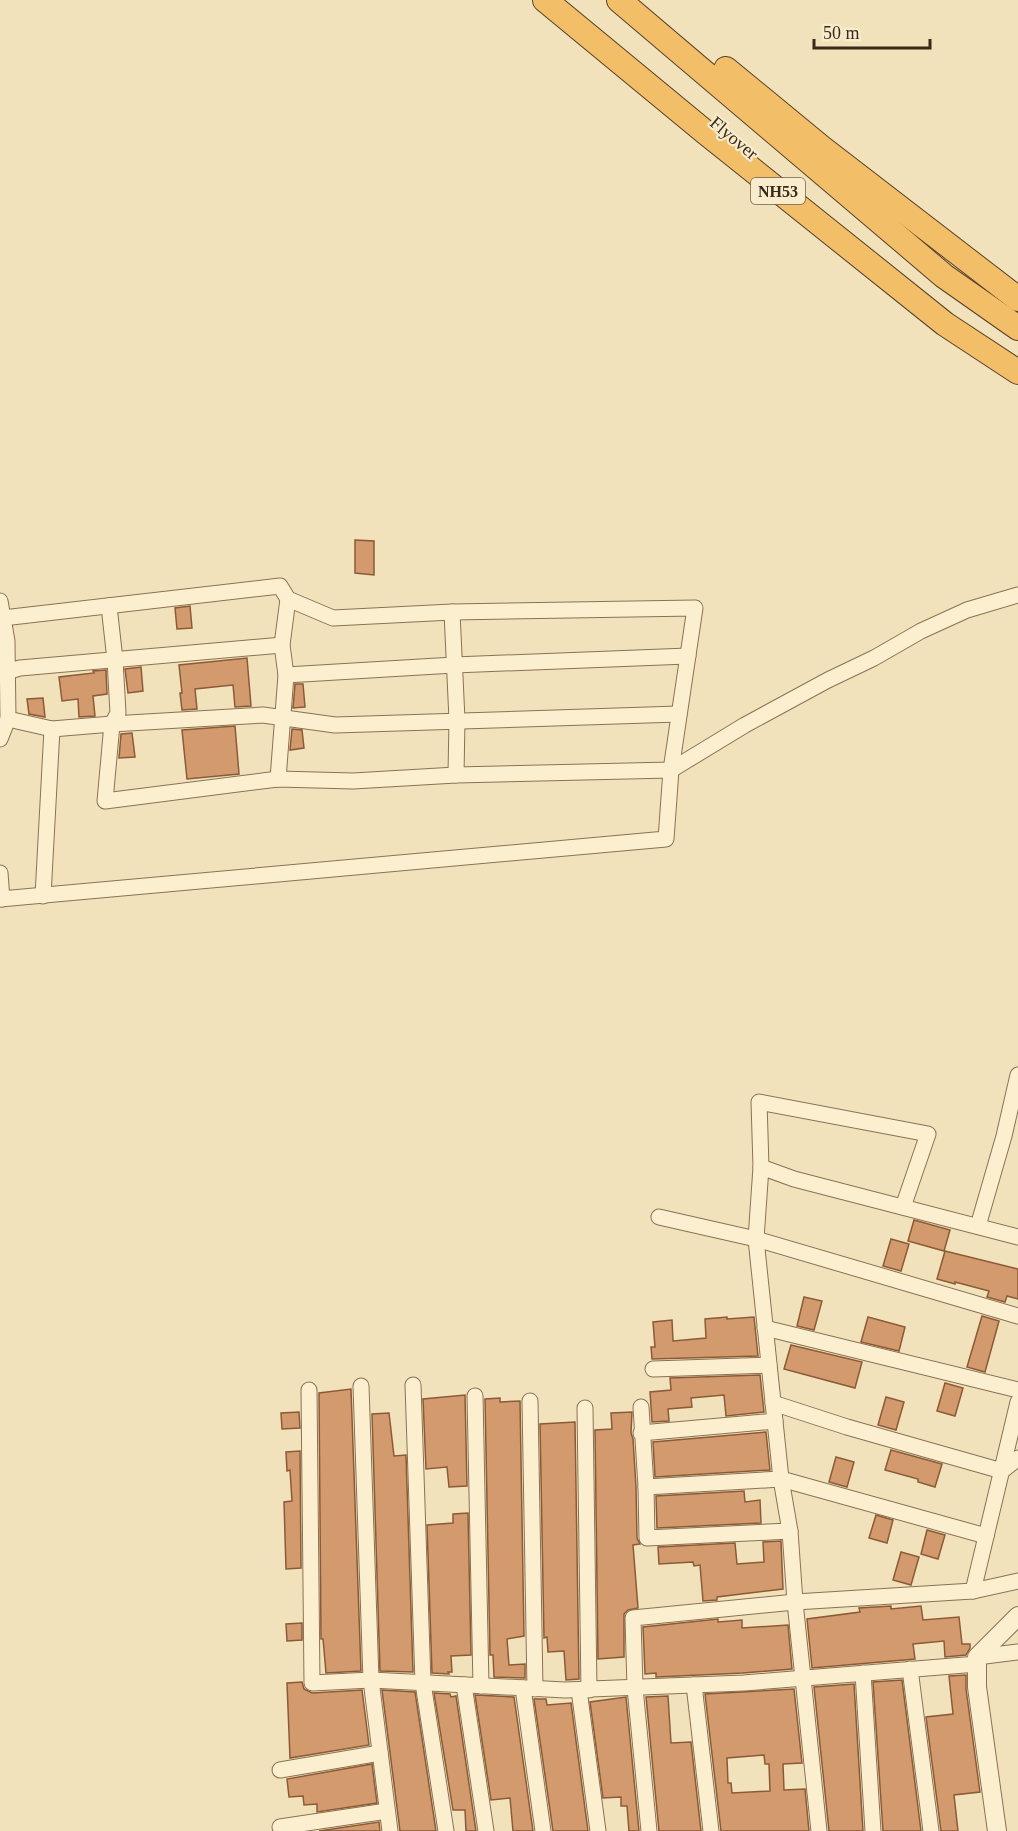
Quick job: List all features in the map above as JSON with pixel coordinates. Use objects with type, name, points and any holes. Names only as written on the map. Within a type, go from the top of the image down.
[{"type":"highway","name":"NH53","points":[[545,0],[945,324],[1018,372]]},
{"type":"highway","name":"Flyover","points":[[567,0],[927,297],[1018,362]]},
{"type":"highway","name":"Flyover","points":[[619,0],[944,276],[1018,328]]},
{"type":"highway","points":[[644,0],[822,148],[1018,299]]},
{"type":"street","points":[[0,873],[1,899],[666,839],[671,770],[695,608],[452,612],[333,618],[288,598],[280,586],[3,618]]},
{"type":"street","points":[[109,606],[116,660],[118,713],[112,724],[105,801],[278,779],[353,781],[456,774],[671,770],[745,725],[921,631],[967,610],[1018,595]]},
{"type":"street","points":[[278,779],[286,675],[282,645],[288,598]]},
{"type":"street","points":[[0,601],[6,672],[3,694],[8,719],[0,739]]},
{"type":"street","points":[[452,612],[457,720],[456,774]]},
{"type":"street","points":[[6,672],[20,668],[282,645]]},
{"type":"street","points":[[286,675],[454,665],[688,656]]},
{"type":"street","points":[[8,719],[52,729],[263,715],[335,725],[679,714]]},
{"type":"street","points":[[43,896],[52,729]]},
{"type":"street","points":[[978,1226],[1005,1136],[1018,1075]]},
{"type":"street","points":[[819,1831],[795,1602],[790,1531],[775,1421],[756,1239],[761,1167],[759,1102],[928,1134],[903,1207]]},
{"type":"street","points":[[761,1167],[794,1179],[1018,1237]]},
{"type":"street","points":[[659,1217],[756,1239],[1018,1316]]},
{"type":"street","points":[[765,1328],[1018,1390]]},
{"type":"street","points":[[654,1369],[769,1365]]},
{"type":"street","points":[[413,1385],[423,1683],[446,1831]]},
{"type":"street","points":[[361,1386],[371,1680],[390,1831]]},
{"type":"street","points":[[309,1390],[312,1683],[371,1680],[584,1690],[635,1688],[803,1679],[910,1669],[1018,1652]]},
{"type":"street","points":[[475,1396],[481,1686]]},
{"type":"street","points":[[530,1401],[529,1688],[543,1831]]},
{"type":"street","points":[[973,1591],[1018,1402]]},
{"type":"street","points":[[773,1403],[1002,1471]]},
{"type":"street","points":[[641,1407],[647,1538],[790,1531]]},
{"type":"street","points":[[585,1408],[584,1690],[598,1831]]},
{"type":"street","points":[[641,1433],[775,1421]]},
{"type":"street","points":[[1002,1471],[1018,1458]]},
{"type":"street","points":[[646,1487],[782,1479],[986,1536]]},
{"type":"street","points":[[649,1831],[635,1688],[633,1618],[795,1602],[973,1591],[1018,1581]]},
{"type":"street","points":[[997,1831],[977,1687],[977,1660],[1018,1616]]},
{"type":"street","points":[[910,1669],[931,1831]]},
{"type":"street","points":[[863,1673],[873,1831]]},
{"type":"street","points":[[464,1685],[486,1831]]},
{"type":"street","points":[[694,1685],[711,1831]]},
{"type":"street","points":[[280,1770],[380,1754]]},
{"type":"street","points":[[280,1827],[387,1811]]},
{"type":"building","points":[[355,540],[374,541],[374,575],[355,573]]},
{"type":"building","points":[[190,606],[192,628],[177,629],[175,608]]},
{"type":"building","points":[[247,658],[251,706],[235,707],[233,685],[195,689],[197,709],[182,710],[179,665]]},
{"type":"building","points":[[141,667],[143,691],[128,693],[125,669]]},
{"type":"building","points":[[106,670],[107,694],[93,696],[95,716],[79,717],[78,699],[62,701],[59,677]]},
{"type":"building","points":[[295,684],[303,684],[305,707],[293,708]]},
{"type":"building","points":[[43,698],[45,717],[29,714],[27,699]]},
{"type":"building","points":[[235,726],[239,774],[187,779],[182,730]]},
{"type":"building","points":[[292,729],[302,730],[304,748],[290,750]]},
{"type":"building","points":[[132,733],[135,757],[119,758],[121,734]]},
{"type":"building","points":[[914,1220],[950,1230],[944,1251],[908,1241]]},
{"type":"building","points":[[891,1239],[909,1244],[901,1271],[883,1266]]},
{"type":"building","points":[[945,1251],[1018,1269],[1018,1299],[1007,1296],[1005,1302],[987,1297],[989,1291],[937,1279]]},
{"type":"building","points":[[804,1297],[822,1301],[814,1330],[797,1326]]},
{"type":"building","points":[[982,1316],[999,1321],[985,1372],[967,1367]]},
{"type":"building","points":[[727,1317],[727,1319],[754,1317],[758,1356],[652,1359],[651,1347],[655,1347],[653,1322],[672,1320],[673,1341],[706,1338],[705,1319]]},
{"type":"building","points":[[868,1317],[905,1327],[899,1351],[861,1342]]},
{"type":"building","points":[[791,1345],[862,1362],[855,1388],[784,1369]]},
{"type":"building","points":[[760,1375],[764,1412],[726,1416],[724,1395],[691,1398],[692,1407],[668,1409],[669,1421],[652,1422],[650,1392],[671,1390],[670,1378]]},
{"type":"building","points":[[945,1383],[963,1388],[955,1416],[937,1411]]},
{"type":"building","points":[[351,1389],[361,1671],[326,1673],[323,1639],[321,1639],[319,1393]]},
{"type":"building","points":[[465,1395],[467,1486],[449,1487],[447,1467],[426,1469],[423,1399]]},
{"type":"building","points":[[886,1397],[904,1402],[896,1430],[878,1425]]},
{"type":"building","points":[[500,1398],[500,1402],[520,1401],[524,1636],[507,1639],[509,1665],[525,1664],[525,1678],[494,1677],[493,1655],[490,1655],[485,1399]]},
{"type":"building","points":[[299,1412],[300,1428],[282,1429],[281,1413]]},
{"type":"building","points":[[632,1412],[631,1433],[636,1487],[637,1538],[640,1544],[633,1545],[638,1608],[628,1610],[624,1614],[624,1657],[598,1659],[595,1430],[612,1429],[611,1413]]},
{"type":"building","points":[[389,1413],[394,1456],[406,1455],[413,1672],[380,1671],[372,1414]]},
{"type":"building","points":[[575,1422],[579,1679],[566,1680],[564,1651],[548,1652],[547,1637],[544,1638],[540,1424]]},
{"type":"building","points":[[766,1432],[770,1470],[655,1477],[653,1442]]},
{"type":"building","points":[[891,1450],[942,1464],[935,1487],[918,1482],[918,1479],[885,1470]]},
{"type":"building","points":[[300,1451],[301,1568],[286,1569],[284,1502],[292,1501],[286,1452]]},
{"type":"building","points":[[836,1457],[854,1462],[847,1487],[829,1482]]},
{"type":"building","points":[[744,1491],[745,1502],[760,1500],[761,1523],[657,1528],[656,1496]]},
{"type":"building","points":[[468,1513],[471,1655],[451,1656],[452,1672],[448,1672],[449,1674],[432,1673],[427,1525],[453,1523],[453,1514]]},
{"type":"building","points":[[876,1515],[893,1520],[887,1543],[869,1538]]},
{"type":"building","points":[[927,1530],[945,1535],[938,1559],[921,1554]]},
{"type":"building","points":[[781,1541],[783,1589],[717,1597],[717,1600],[703,1601],[700,1565],[694,1566],[693,1562],[659,1564],[658,1547],[735,1543],[737,1564],[764,1562],[763,1542]]},
{"type":"building","points":[[901,1552],[919,1557],[911,1585],[893,1580]]},
{"type":"building","points":[[891,1606],[891,1609],[921,1606],[923,1620],[959,1617],[962,1644],[970,1644],[966,1655],[945,1657],[944,1641],[913,1644],[915,1659],[812,1668],[807,1619],[860,1612],[859,1608]]},
{"type":"building","points":[[718,1619],[718,1622],[742,1620],[742,1628],[788,1625],[792,1669],[656,1677],[656,1673],[645,1674],[643,1627]]},
{"type":"building","points":[[302,1623],[302,1640],[287,1641],[286,1624]]},
{"type":"building","points":[[966,1675],[980,1792],[954,1795],[958,1831],[941,1831],[926,1717],[953,1714],[949,1676]]},
{"type":"building","points":[[902,1680],[921,1831],[883,1831],[873,1682]]},
{"type":"building","points":[[302,1682],[304,1689],[312,1693],[362,1690],[369,1745],[290,1758],[287,1683]]},
{"type":"building","points":[[854,1684],[863,1831],[829,1831],[814,1687]]},
{"type":"building","points":[[794,1689],[802,1763],[783,1764],[784,1790],[805,1789],[809,1831],[721,1831],[705,1694]],"holes":[[[764,1755],[765,1764],[769,1764],[770,1791],[732,1793],[731,1783],[728,1783],[727,1758]]]},
{"type":"building","points":[[382,1690],[415,1692],[436,1831],[400,1831]]},
{"type":"building","points":[[434,1693],[456,1696],[476,1831],[466,1831],[465,1810],[453,1810]]},
{"type":"building","points":[[475,1695],[514,1697],[533,1831],[513,1831],[510,1798],[491,1800]]},
{"type":"building","points":[[668,1696],[671,1743],[691,1742],[701,1831],[659,1831],[646,1697]]},
{"type":"building","points":[[626,1697],[639,1831],[629,1831],[627,1806],[621,1806],[621,1797],[603,1798],[590,1702]]},
{"type":"building","points":[[534,1699],[546,1699],[547,1705],[571,1703],[588,1831],[553,1831]]},
{"type":"building","points":[[372,1764],[377,1803],[317,1812],[317,1804],[304,1805],[303,1796],[289,1797],[287,1779]]},
{"type":"building","points":[[379,1822],[380,1831],[319,1831]]}]
